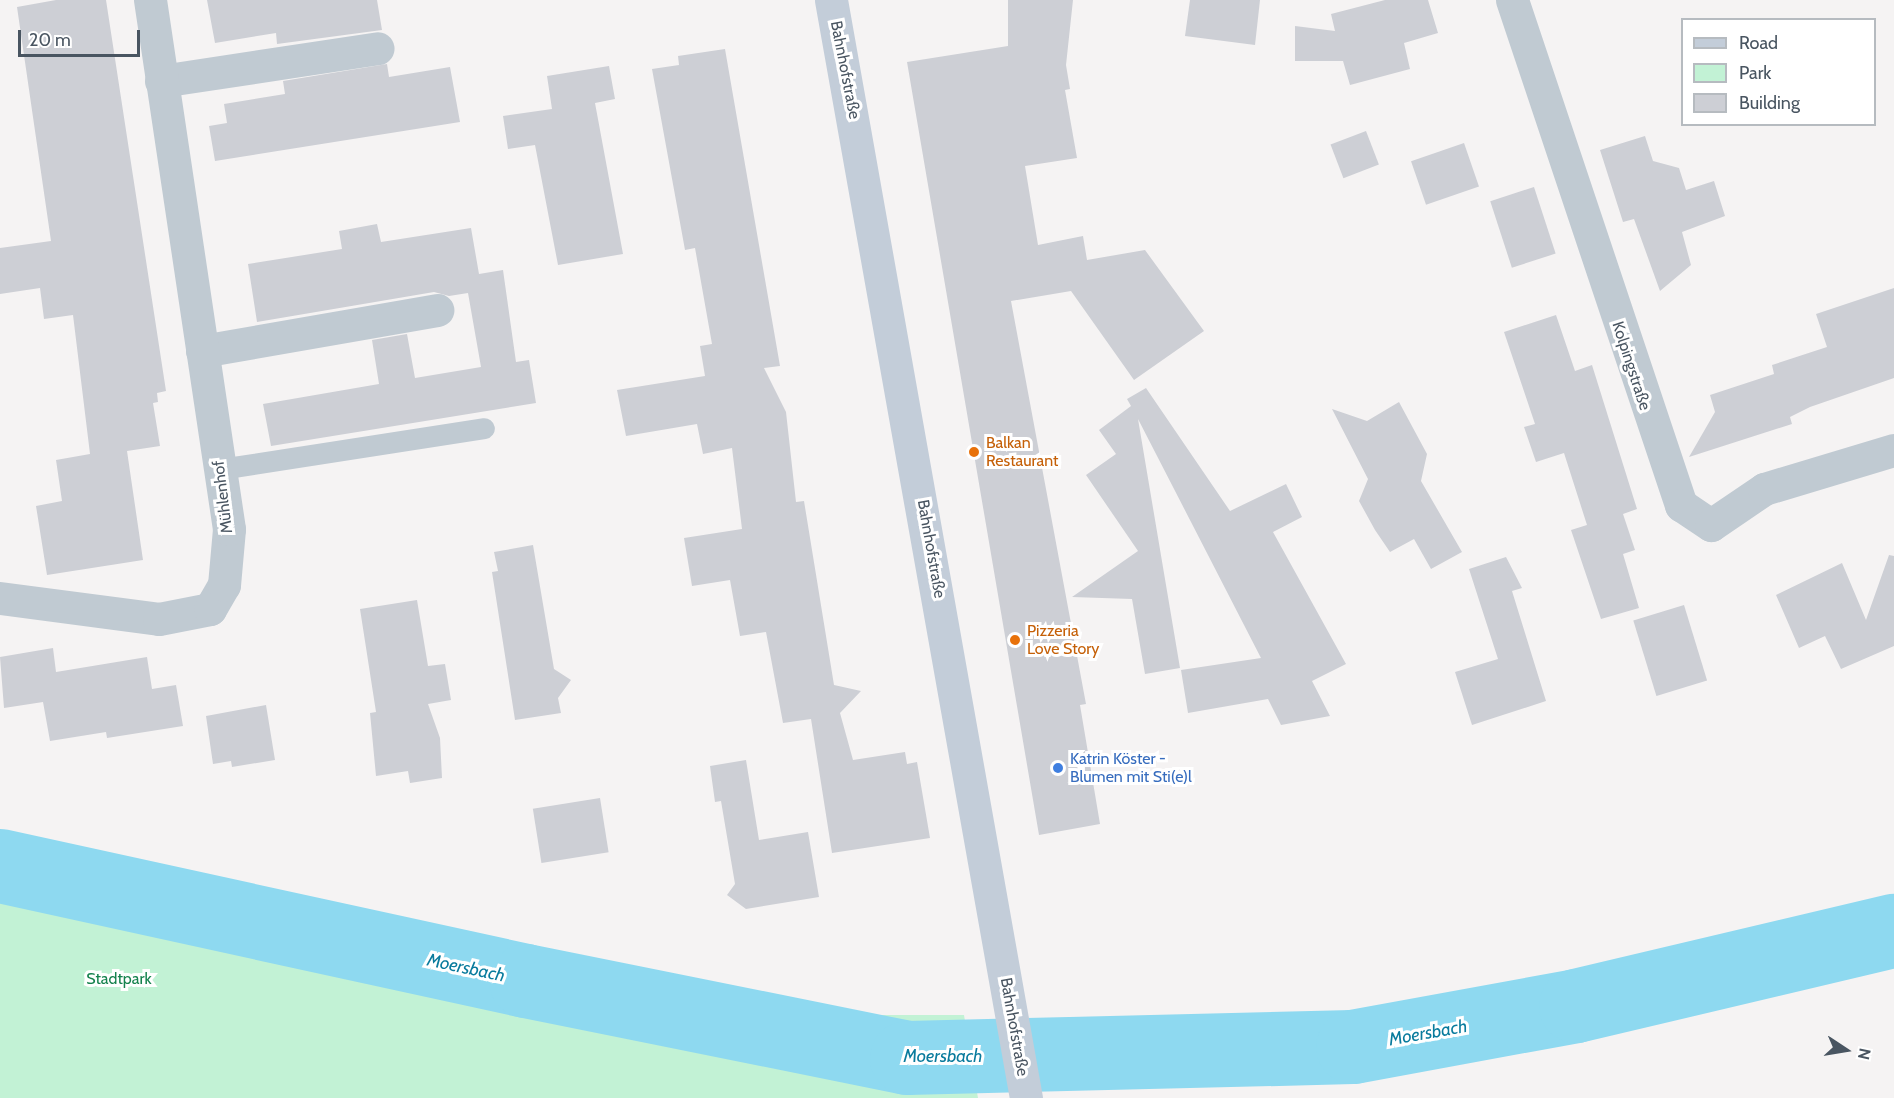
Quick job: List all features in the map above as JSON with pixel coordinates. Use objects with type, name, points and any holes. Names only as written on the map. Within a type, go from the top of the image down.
[{"type":"street","name":"Mühlenhof","points":[[0,598],[159,620],[210,609],[224,585],[229,529],[160,81],[150,0]]},
{"type":"street","name":"Bahnhofstraße","points":[[831,0],[1026,1098]]},
{"type":"street","name":"Kolpingstraße","points":[[1512,0],[1681,506],[1711,525],[1764,489],[1894,450]]},
{"type":"street","points":[[160,81],[378,48]]},
{"type":"street","points":[[202,351],[437,310]]},
{"type":"lane","points":[[220,469],[484,428]]},
{"type":"green space","name":"Stadtpark","points":[[0,836],[327,903],[653,984],[830,1015],[964,1015],[978,1098],[0,1098]]},
{"type":"building","points":[[56,0],[106,0],[166,391],[157,393],[158,402],[153,403],[160,446],[127,451],[143,560],[47,575],[36,506],[62,501],[56,460],[90,454],[73,315],[44,319],[40,288],[0,294],[0,248],[51,241],[17,7]]},
{"type":"building","points":[[207,0],[377,0],[382,30],[277,44],[276,33],[215,43]]},
{"type":"building","points":[[1008,0],[1073,0],[1066,65],[1070,89],[1065,90],[1077,158],[1025,166],[1038,245],[1083,236],[1087,260],[1145,250],[1204,331],[1134,380],[1071,291],[1011,301],[1086,704],[1080,705],[1100,824],[1039,835],[907,62],[1008,46]]},
{"type":"building","points":[[1190,0],[1260,0],[1255,45],[1185,36]]},
{"type":"building","points":[[1385,0],[1428,0],[1438,33],[1404,43],[1410,69],[1350,85],[1343,61],[1295,61],[1295,26],[1335,31],[1331,14]]},
{"type":"building","points":[[725,49],[780,366],[764,368],[786,412],[796,502],[804,501],[834,685],[861,691],[840,713],[853,760],[905,752],[907,764],[917,762],[930,838],[832,853],[811,719],[783,723],[766,632],[740,636],[730,580],[692,586],[684,538],[742,529],[732,448],[703,454],[697,424],[626,436],[617,390],[705,376],[700,346],[712,344],[695,248],[685,250],[652,69],[679,65],[678,56]]},
{"type":"building","points":[[387,64],[389,77],[450,67],[460,122],[215,161],[209,126],[227,123],[224,104],[285,94],[283,81]]},
{"type":"building","points":[[609,66],[615,99],[595,103],[623,254],[558,265],[535,145],[508,149],[503,116],[552,109],[547,76]]},
{"type":"building","points":[[1366,131],[1379,165],[1343,178],[1331,145]]},
{"type":"building","points":[[1645,136],[1653,161],[1679,168],[1686,190],[1714,181],[1725,216],[1682,232],[1691,265],[1660,291],[1634,219],[1623,222],[1600,150]]},
{"type":"building","points":[[1464,143],[1479,186],[1426,205],[1411,161]]},
{"type":"building","points":[[1534,187],[1556,254],[1512,268],[1490,201]]},
{"type":"building","points":[[377,224],[381,242],[471,228],[479,274],[503,270],[516,362],[529,360],[536,403],[271,446],[263,404],[379,384],[372,340],[407,334],[415,378],[481,367],[468,293],[449,296],[434,292],[257,322],[248,264],[342,249],[339,231]]},
{"type":"building","points":[[1894,288],[1894,378],[1810,407],[1790,417],[1792,424],[1689,457],[1715,412],[1710,395],[1774,374],[1772,365],[1827,347],[1816,314]]},
{"type":"building","points":[[1556,315],[1575,371],[1592,365],[1637,509],[1623,514],[1635,550],[1623,554],[1639,608],[1601,619],[1571,530],[1587,525],[1564,453],[1536,462],[1524,427],[1535,424],[1504,332]]},
{"type":"building","points":[[1146,388],[1230,511],[1286,484],[1302,517],[1273,532],[1346,664],[1312,681],[1330,716],[1281,725],[1268,699],[1188,713],[1181,670],[1261,658],[1138,419],[1180,668],[1145,674],[1132,599],[1072,597],[1138,551],[1086,475],[1116,454],[1099,430],[1131,406],[1127,399]]},
{"type":"building","points":[[1399,402],[1427,454],[1421,481],[1462,552],[1431,569],[1414,539],[1390,552],[1375,530],[1359,501],[1368,479],[1332,409],[1367,421]]},
{"type":"building","points":[[533,545],[554,669],[571,680],[558,698],[561,713],[515,720],[492,572],[498,571],[494,552]]},
{"type":"building","points":[[1889,555],[1894,556],[1894,646],[1841,669],[1825,636],[1799,648],[1776,595],[1842,563],[1866,620]]},
{"type":"building","points":[[1506,557],[1522,588],[1512,591],[1546,701],[1472,725],[1455,672],[1498,659],[1469,569]]},
{"type":"building","points":[[417,600],[428,666],[445,664],[451,700],[428,704],[440,738],[442,778],[410,783],[408,771],[376,776],[370,713],[376,712],[360,609]]},
{"type":"building","points":[[1684,605],[1707,681],[1656,696],[1633,620]]},
{"type":"building","points":[[53,648],[56,672],[147,657],[152,689],[176,685],[183,726],[107,738],[106,732],[50,741],[43,702],[4,708],[0,657]]},
{"type":"building","points":[[266,705],[275,760],[232,767],[231,761],[213,764],[206,716]]},
{"type":"building","points":[[746,760],[759,840],[808,832],[819,897],[746,909],[727,895],[735,884],[721,801],[715,802],[710,766]]},
{"type":"building","points":[[600,798],[609,852],[541,863],[533,809]]},
{"type":"waterway","name":"Moersbach","points":[[0,866],[526,981],[907,1058],[1353,1047],[1576,1006],[1894,931]]},
{"type":"place","name":"Balkan Restaurant","points":[[974,452]]},
{"type":"place","name":"Pizzeria Love Story","points":[[1015,640]]},
{"type":"place","name":"Katrin Köster - Blumen mit Sti(e)l","points":[[1058,768]]}]
